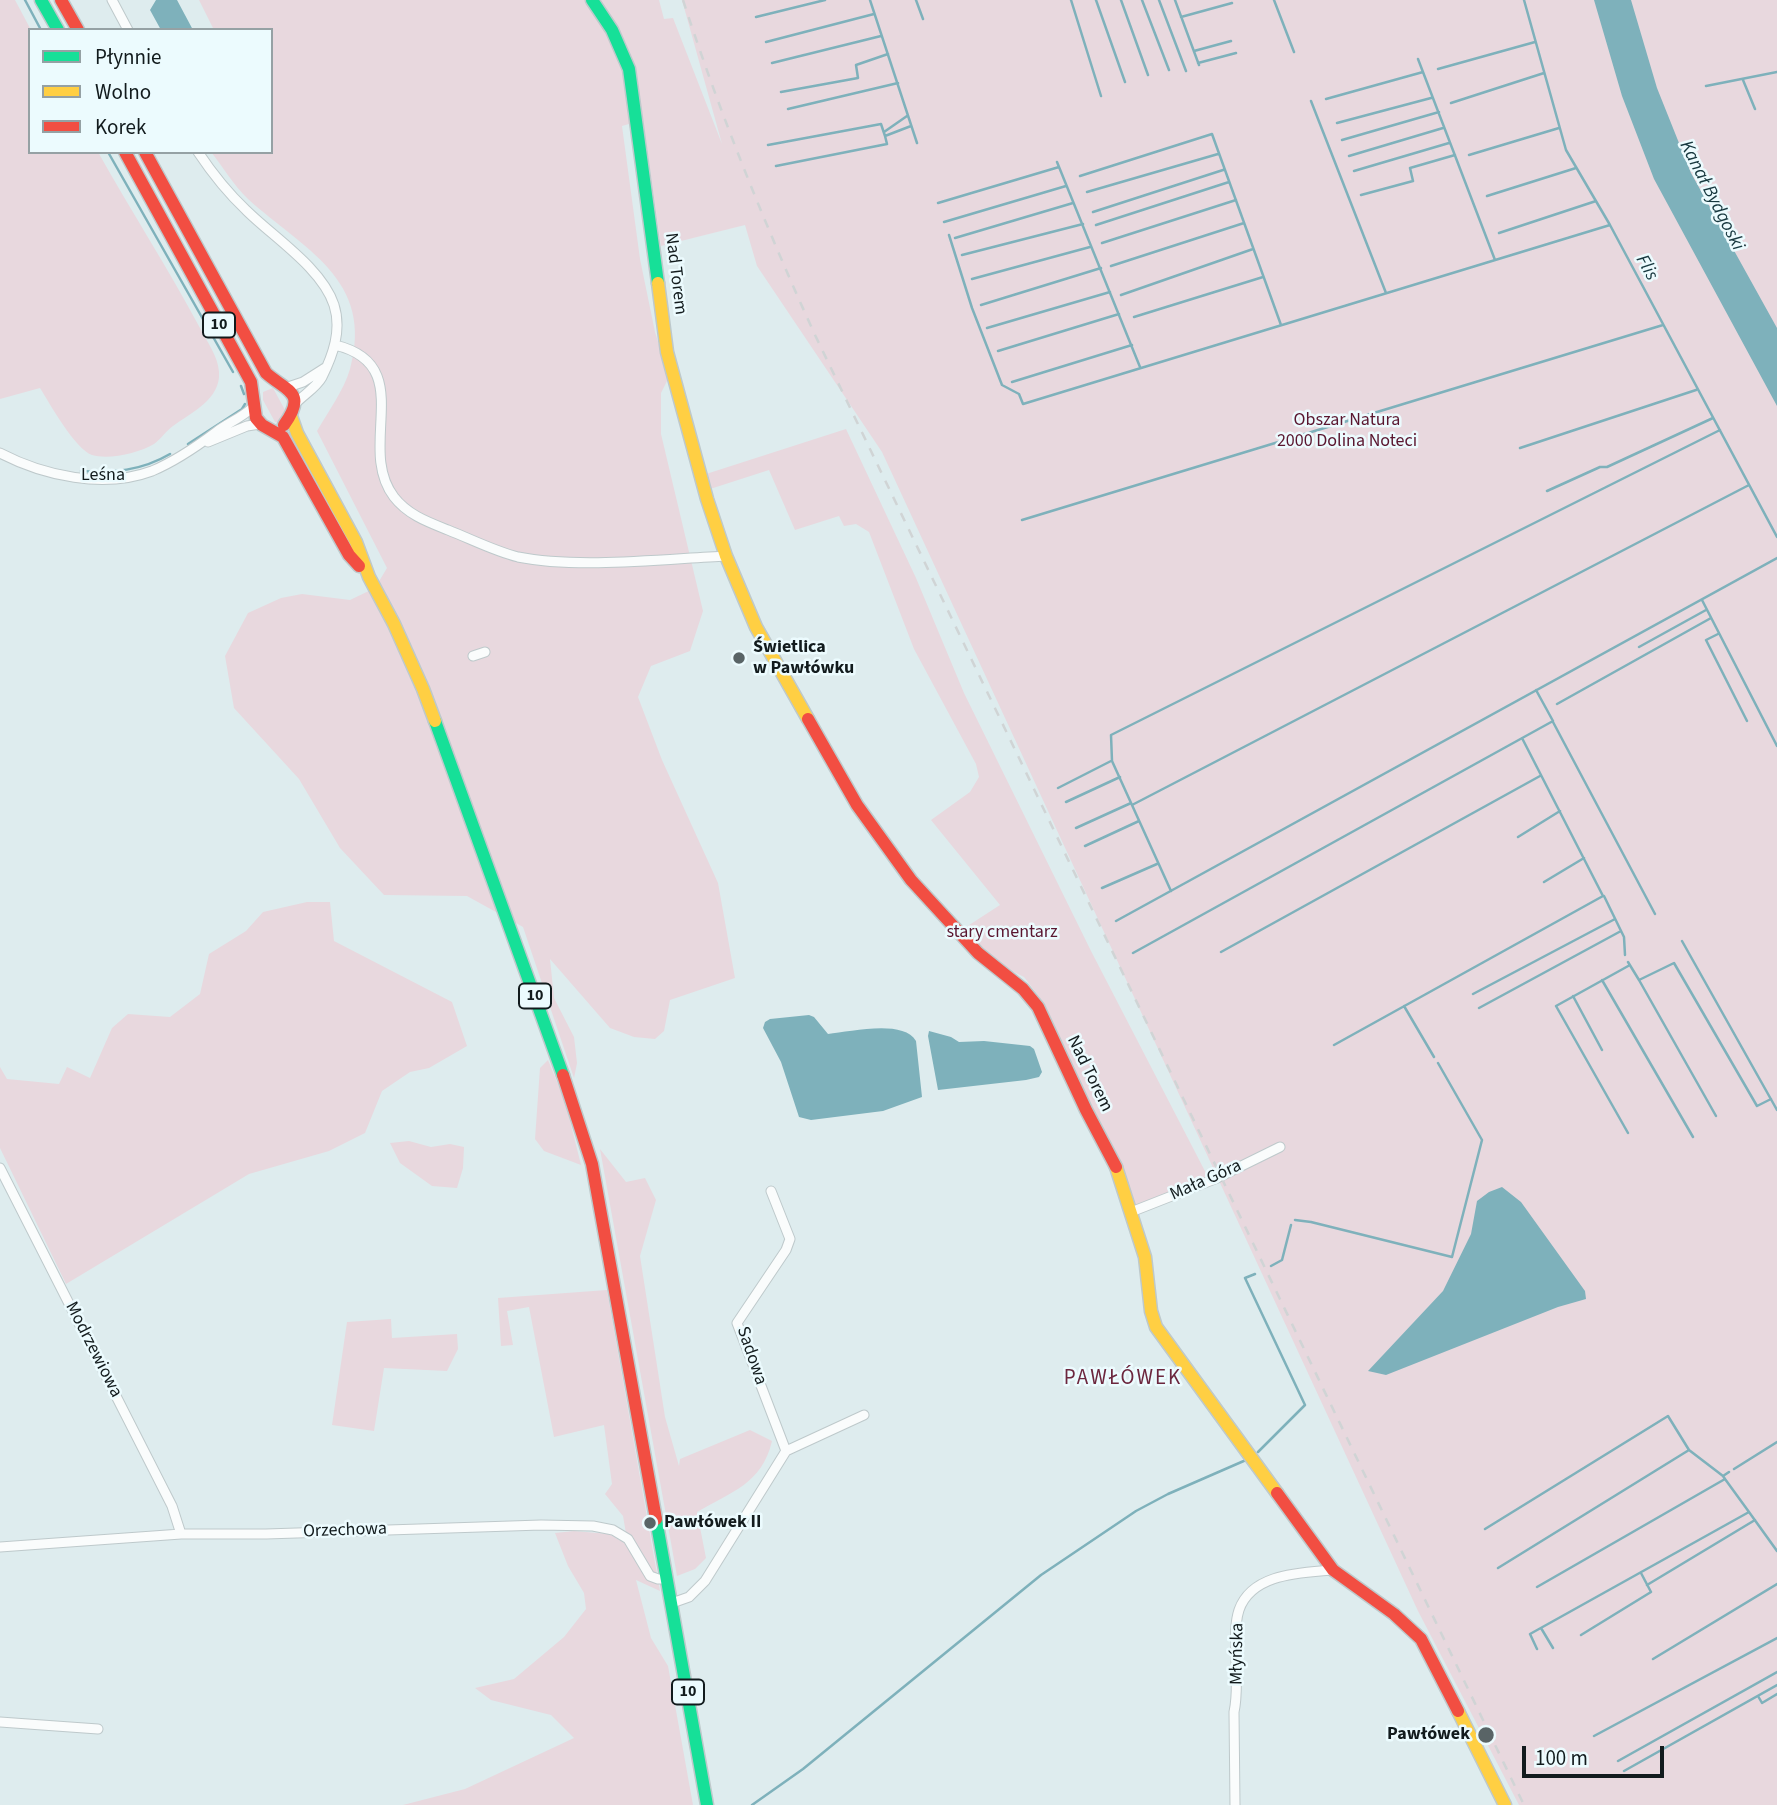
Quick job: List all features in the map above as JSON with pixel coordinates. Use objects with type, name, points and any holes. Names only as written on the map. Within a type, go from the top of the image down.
[{"type":"main road","points":[[41,0],[57,28]]},
{"type":"main road","points":[[61,0],[77,28]]},
{"type":"main road","name":"Nad Torem","points":[[592,0],[612,30],[629,69],[667,352],[700,477],[726,556],[756,627],[857,805],[911,880],[978,953],[1023,989],[1038,1007],[1118,1171],[1146,1256],[1151,1311],[1156,1327],[1333,1570],[1394,1614],[1421,1639],[1505,1805]]},
{"type":"main road","name":"10","points":[[126,154],[251,382],[255,417],[260,424],[284,438],[349,555],[369,577]]},
{"type":"main road","name":"10","points":[[146,154],[266,373],[288,387],[293,395],[297,433],[356,542],[369,577],[399,635],[438,728],[573,1102],[588,1152],[610,1256],[707,1805]]},
{"type":"main road","points":[[254,401],[261,387],[274,380]]},
{"type":"main road","points":[[275,431],[293,411]]},
{"type":"street","points":[[112,0],[127,28]]},
{"type":"street","points":[[199,154],[222,186],[301,260],[331,297],[336,314],[335,345],[318,383],[293,411]]},
{"type":"street","points":[[335,345],[364,355],[378,374],[382,401],[379,444],[381,471],[394,497],[415,515],[518,557],[580,561],[726,556]]},
{"type":"street","points":[[288,387],[303,382],[326,367]]},
{"type":"street","name":"Leśna","points":[[203,443],[243,416],[254,401]]},
{"type":"street","name":"Leśna","points":[[0,453],[45,471],[116,479],[150,471],[203,443],[247,426],[260,424]]},
{"type":"street","points":[[473,656],[485,652]]},
{"type":"street","name":"Mała Góra","points":[[1131,1212],[1215,1180],[1280,1147]]},
{"type":"street","name":"Modrzewiowa","points":[[0,1168],[172,1506],[181,1534]]},
{"type":"street","name":"Sadowa","points":[[771,1191],[790,1239],[786,1250],[737,1323],[786,1451]]},
{"type":"street","points":[[672,1603],[689,1597],[705,1581],[786,1451],[864,1415]]},
{"type":"street","name":"Orzechowa","points":[[0,1547],[181,1534],[593,1526],[613,1530],[628,1539],[650,1576],[658,1580],[667,1579]]},
{"type":"street","name":"Młyńska","points":[[1235,1805],[1236,1624],[1239,1609],[1247,1596],[1271,1580],[1285,1575],[1333,1570]]},
{"type":"street","points":[[0,1722],[98,1728]]},
{"type":"green space","points":[[0,0],[15,0],[30,28],[28,154],[99,154],[212,349],[219,372],[215,390],[204,404],[170,428],[154,444],[132,453],[107,457],[92,455],[78,444],[40,388],[0,399]]},
{"type":"green space","name":"Obszar Natura 2000 Dolina Noteci","points":[[199,0],[659,0],[664,19],[673,18],[722,144],[682,0],[1777,0],[1777,1805],[1519,1805],[1418,1611],[882,452],[757,266],[745,225],[661,246],[643,120],[622,126],[640,259],[655,332],[669,377],[661,393],[661,434],[703,611],[690,651],[651,666],[638,697],[662,760],[718,883],[735,978],[670,1000],[664,1031],[655,1039],[634,1037],[610,1028],[550,959],[554,998],[574,1037],[577,1063],[574,1078],[523,927],[467,896],[384,895],[340,848],[299,779],[234,708],[225,656],[248,613],[281,598],[302,594],[350,600],[375,588],[387,568],[317,431],[340,393],[350,369],[355,338],[352,312],[343,289],[329,269],[248,199],[212,154],[273,154],[273,28],[213,28]]},
{"type":"green space","points":[[273,388],[285,410],[279,422],[275,422],[263,400],[263,392]]},
{"type":"green space","name":"stary cmentarz","points":[[846,429],[916,578],[964,693],[1091,951],[1208,1177],[1133,1206],[1044,1003],[1024,977],[983,949],[963,929],[1000,905],[931,820],[970,792],[979,777],[976,764],[914,649],[869,532],[856,524],[844,526],[839,516],[795,530],[769,470],[707,490],[703,475]]},
{"type":"green space","points":[[307,902],[330,902],[334,941],[452,1002],[467,1046],[429,1068],[410,1072],[382,1091],[365,1133],[329,1151],[249,1174],[66,1284],[0,1148],[0,1067],[7,1079],[59,1084],[67,1067],[90,1078],[112,1028],[128,1014],[170,1017],[200,994],[209,954],[246,931],[263,912]]},
{"type":"green space","points":[[548,1060],[565,1101],[581,1165],[544,1151],[535,1139],[540,1068]]},
{"type":"green space","points":[[409,1141],[431,1147],[450,1144],[464,1147],[463,1168],[457,1188],[432,1186],[400,1163],[390,1143]]},
{"type":"green space","points":[[600,1149],[626,1182],[645,1178],[656,1200],[640,1256],[665,1417],[679,1466],[680,1459],[750,1430],[772,1441],[767,1456],[753,1477],[733,1492],[697,1512],[706,1558],[695,1569],[677,1576]]},
{"type":"green space","points":[[607,1290],[660,1591],[636,1580],[651,1638],[668,1666],[693,1805],[403,1805],[465,1789],[574,1738],[551,1715],[491,1700],[475,1688],[514,1679],[564,1637],[586,1609],[584,1593],[568,1566],[555,1533],[574,1531],[609,1534],[628,1545],[623,1516],[605,1494],[612,1484],[604,1425],[554,1437],[529,1307],[507,1311],[513,1345],[501,1346],[498,1298]]},
{"type":"green space","points":[[391,1319],[392,1338],[457,1334],[458,1349],[447,1371],[384,1368],[374,1431],[332,1425],[347,1322]]},
{"type":"water","points":[[156,0],[177,0],[192,28],[160,28],[150,10]]},
{"type":"water","points":[[1594,0],[1631,0],[1657,88],[1691,173],[1777,328],[1777,406],[1654,179],[1622,96]]},
{"type":"water","points":[[809,1015],[814,1017],[828,1034],[875,1028],[900,1030],[909,1034],[916,1041],[922,1097],[883,1111],[811,1120],[799,1117],[781,1062],[763,1028],[765,1022],[770,1019]]},
{"type":"water","points":[[929,1031],[959,1042],[984,1041],[1030,1046],[1034,1049],[1042,1072],[1039,1077],[1026,1080],[938,1090]]},
{"type":"water","points":[[1502,1187],[1521,1202],[1585,1291],[1586,1299],[1558,1307],[1386,1375],[1368,1371],[1443,1291],[1471,1234],[1477,1201]]},
{"type":"waterway","points":[[25,0],[40,28]]},
{"type":"waterway","points":[[756,17],[825,0]]},
{"type":"waterway","points":[[870,0],[917,143]]},
{"type":"waterway","points":[[916,0],[923,19]]},
{"type":"waterway","points":[[1071,0],[1101,96]]},
{"type":"waterway","points":[[1096,0],[1125,82]]},
{"type":"waterway","points":[[1121,0],[1148,75]]},
{"type":"waterway","points":[[1142,0],[1169,70]]},
{"type":"waterway","points":[[1159,0],[1186,71]]},
{"type":"waterway","points":[[1175,0],[1199,65]]},
{"type":"waterway","points":[[1274,0],[1294,52]]},
{"type":"waterway","name":"Flis","points":[[1524,0],[1566,150],[1610,225],[1777,537]]},
{"type":"waterway","points":[[1181,17],[1232,3]]},
{"type":"waterway","points":[[766,42],[874,14]]},
{"type":"waterway","points":[[772,63],[881,36]]},
{"type":"waterway","points":[[1194,51],[1231,41]]},
{"type":"waterway","points":[[1438,69],[1535,42]]},
{"type":"waterway","points":[[1198,63],[1236,53]]},
{"type":"waterway","points":[[781,92],[858,78],[856,65],[888,54]]},
{"type":"waterway","points":[[1418,59],[1495,260]]},
{"type":"waterway","points":[[1326,99],[1423,72]]},
{"type":"waterway","points":[[1706,86],[1777,72]]},
{"type":"waterway","points":[[1451,103],[1544,73]]},
{"type":"waterway","points":[[1743,80],[1755,109]]},
{"type":"waterway","points":[[788,109],[898,83]]},
{"type":"waterway","points":[[1337,123],[1431,98]]},
{"type":"waterway","points":[[1311,101],[1386,293]]},
{"type":"waterway","points":[[1342,140],[1439,112]]},
{"type":"waterway","points":[[884,132],[907,116]]},
{"type":"waterway","points":[[768,145],[881,124],[885,136]]},
{"type":"waterway","points":[[776,166],[887,144],[885,136],[911,126]]},
{"type":"waterway","points":[[1349,156],[1443,128]]},
{"type":"waterway","points":[[1469,155],[1559,128]]},
{"type":"waterway","points":[[1080,176],[1212,134],[1281,325]]},
{"type":"waterway","points":[[1354,171],[1449,143]]},
{"type":"waterway","points":[[109,154],[233,372]]},
{"type":"waterway","points":[[1087,192],[1218,154]]},
{"type":"waterway","points":[[1361,195],[1413,181],[1410,168],[1455,155]]},
{"type":"waterway","points":[[1057,162],[1140,367]]},
{"type":"waterway","points":[[938,203],[1059,167]]},
{"type":"waterway","points":[[1487,196],[1576,168]]},
{"type":"waterway","points":[[1093,212],[1223,170]]},
{"type":"waterway","points":[[1096,225],[1229,182]]},
{"type":"waterway","points":[[944,222],[1066,186]]},
{"type":"waterway","points":[[1102,243],[1236,200]]},
{"type":"waterway","points":[[1499,233],[1596,201]]},
{"type":"waterway","points":[[955,238],[1073,203]]},
{"type":"waterway","points":[[1111,266],[1244,223]]},
{"type":"waterway","points":[[962,255],[1083,224]]},
{"type":"waterway","points":[[949,235],[972,308],[1002,385],[1019,394],[1023,404],[1610,225]]},
{"type":"waterway","points":[[972,279],[1090,247]]},
{"type":"waterway","points":[[1121,295],[1253,249]]},
{"type":"waterway","points":[[981,305],[1101,268]]},
{"type":"waterway","points":[[1134,317],[1263,277]]},
{"type":"waterway","points":[[987,328],[1110,292]]},
{"type":"waterway","points":[[998,351],[1119,314]]},
{"type":"waterway","points":[[1022,520],[1663,325]]},
{"type":"waterway","points":[[1012,382],[1132,345]]},
{"type":"waterway","points":[[241,386],[244,394]]},
{"type":"waterway","points":[[1520,448],[1696,390]]},
{"type":"waterway","points":[[188,444],[242,409],[245,404]]},
{"type":"waterway","points":[[1547,491],[1600,467],[1607,467],[1713,418]]},
{"type":"waterway","points":[[1171,891],[1112,761],[1111,735],[1720,430]]},
{"type":"waterway","points":[[81,471],[127,470],[170,454]]},
{"type":"waterway","points":[[1132,805],[1749,485]]},
{"type":"waterway","points":[[1116,921],[1777,558]]},
{"type":"waterway","points":[[1702,600],[1777,746]]},
{"type":"waterway","points":[[1639,647],[1706,610]]},
{"type":"waterway","points":[[1557,704],[1711,618]]},
{"type":"waterway","points":[[1718,634],[1706,640],[1747,721]]},
{"type":"waterway","points":[[1133,953],[1553,721],[1536,690]]},
{"type":"waterway","points":[[1553,722],[1655,914]]},
{"type":"waterway","points":[[1334,1045],[1603,896],[1522,738]]},
{"type":"waterway","points":[[1058,788],[1111,761]]},
{"type":"waterway","points":[[1221,952],[1540,776]]},
{"type":"waterway","points":[[1066,802],[1120,777]]},
{"type":"waterway","points":[[1076,828],[1131,803]]},
{"type":"waterway","points":[[1518,837],[1560,811]]},
{"type":"waterway","points":[[1085,846],[1139,821]]},
{"type":"waterway","points":[[1544,882],[1584,858]]},
{"type":"waterway","points":[[1102,888],[1157,864]]},
{"type":"waterway","points":[[1604,896],[1624,937],[1625,955]]},
{"type":"waterway","points":[[1473,994],[1615,919]]},
{"type":"waterway","points":[[1479,1008],[1621,931]]},
{"type":"waterway","points":[[1682,941],[1777,1110]]},
{"type":"waterway","points":[[1628,962],[1639,980],[1674,963],[1757,1106],[1771,1099]]},
{"type":"waterway","points":[[1628,1133],[1556,1006],[1630,965]]},
{"type":"waterway","points":[[1602,980],[1693,1137]]},
{"type":"waterway","points":[[1639,980],[1716,1116]]},
{"type":"waterway","points":[[1573,996],[1602,1050]]},
{"type":"waterway","points":[[1404,1006],[1434,1057]]},
{"type":"waterway","points":[[1295,1220],[1452,1257],[1482,1140],[1438,1063]]},
{"type":"waterway","points":[[1271,1266],[1282,1260],[1291,1225]]},
{"type":"waterway","points":[[1255,1274],[1245,1278],[1305,1405],[1258,1452]]},
{"type":"waterway","points":[[1485,1529],[1668,1416],[1689,1450]]},
{"type":"waterway","points":[[1734,1469],[1777,1442]]},
{"type":"waterway","points":[[1498,1568],[1689,1450],[1723,1476]]},
{"type":"waterway","points":[[752,1805],[803,1769],[1041,1575],[1136,1511],[1246,1460]]},
{"type":"waterway","points":[[1537,1587],[1725,1479],[1723,1476],[1729,1472]]},
{"type":"waterway","points":[[1537,1649],[1530,1634],[1749,1512],[1725,1479]]},
{"type":"waterway","points":[[1749,1512],[1777,1551]]},
{"type":"waterway","points":[[1647,1585],[1755,1520]]},
{"type":"waterway","points":[[1581,1635],[1651,1592],[1641,1573]]},
{"type":"waterway","points":[[1653,1659],[1777,1584]]},
{"type":"waterway","points":[[1541,1628],[1553,1648]]},
{"type":"waterway","points":[[1594,1736],[1777,1638]]},
{"type":"waterway","points":[[1618,1761],[1777,1672]]},
{"type":"waterway","points":[[1624,1771],[1777,1685]]},
{"type":"waterway","points":[[1758,1696],[1762,1703],[1777,1694]]},
{"type":"railway","points":[[683,0],[744,169],[815,335],[1524,1805]]},
{"type":"traffic: fast","points":[[41,0],[57,28]]},
{"type":"traffic: fast","points":[[592,0],[612,30],[629,69],[658,283]]},
{"type":"traffic: fast","points":[[435,721],[563,1075]]},
{"type":"traffic: fast","points":[[656,1519],[707,1805]]},
{"type":"traffic: slow","points":[[658,283],[667,352],[707,499],[726,556],[756,627],[808,719]]},
{"type":"traffic: slow","points":[[291,416],[297,433],[356,542],[369,577],[394,624],[435,721]]},
{"type":"traffic: slow","points":[[1116,1167],[1145,1257],[1151,1311],[1156,1327],[1277,1493]]},
{"type":"traffic: slow","points":[[1458,1711],[1505,1805]]},
{"type":"traffic: jam","points":[[61,0],[77,28]]},
{"type":"traffic: jam","points":[[126,154],[251,382],[256,418],[262,425],[283,437],[349,555],[359,566]]},
{"type":"traffic: jam","points":[[146,154],[266,373],[292,393],[294,405],[284,425]]},
{"type":"traffic: jam","points":[[808,719],[857,805],[911,880],[978,953],[1023,989],[1038,1007],[1116,1167]]},
{"type":"traffic: jam","points":[[563,1075],[592,1164],[656,1519]]},
{"type":"traffic: jam","points":[[1277,1493],[1333,1570],[1394,1614],[1421,1639],[1458,1711]]},
{"type":"place","name":"Świetlica w Pawłówku","points":[[739,658]]},
{"type":"place","name":"Pawłówek II","points":[[650,1523]]},
{"type":"place","name":"Pawłówek","points":[[1486,1735]]},
{"type":"district","name":"PAWŁÓWEK","points":[[1123,1379]]},
{"type":"water label","name":"Kanał Bydgoski","points":[[1711,196]]}]
